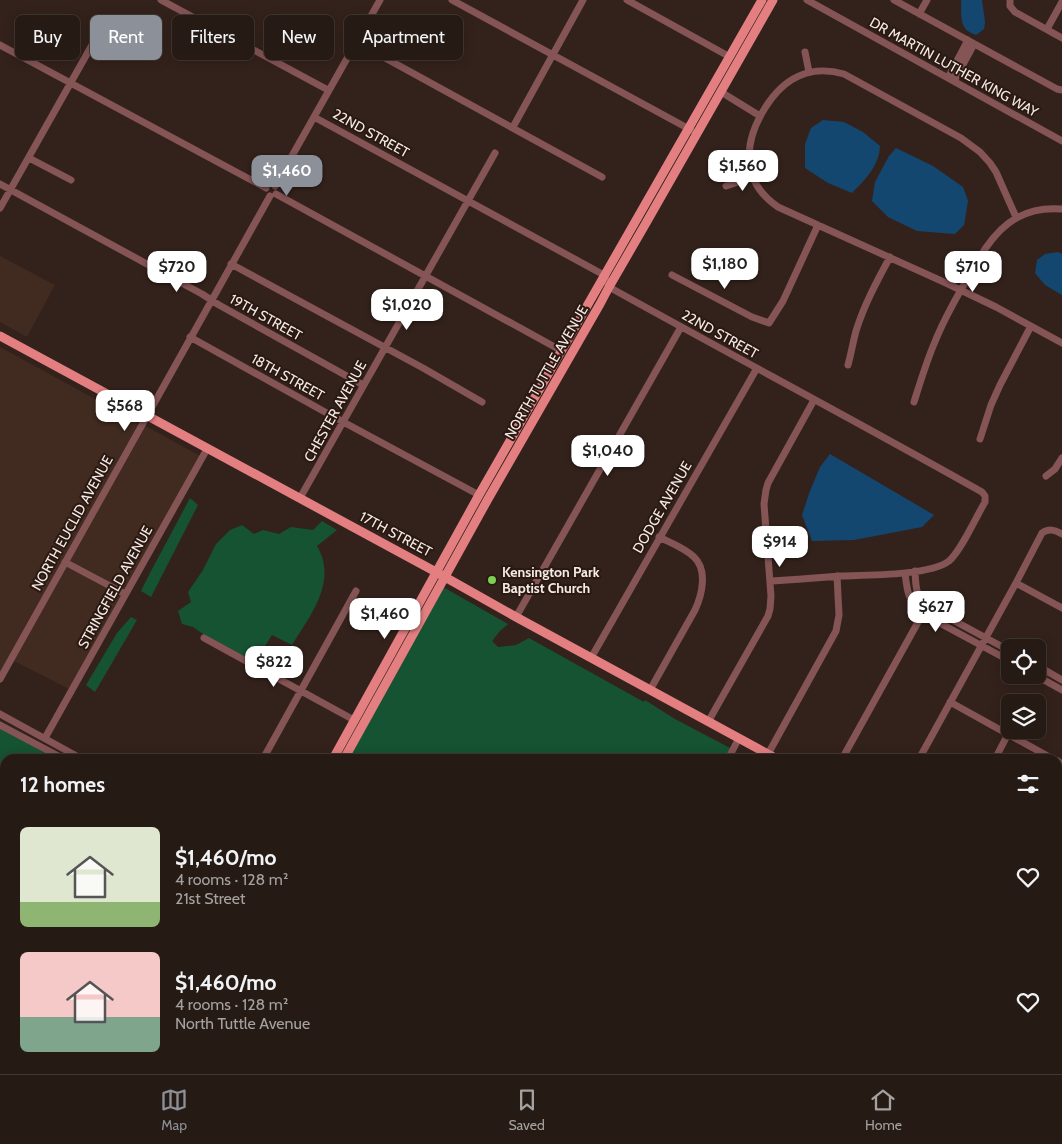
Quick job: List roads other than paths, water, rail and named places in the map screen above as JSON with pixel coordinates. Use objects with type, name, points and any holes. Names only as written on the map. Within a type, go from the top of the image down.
[{"type":"main road","name":"NORTH TUTTLE AVENUE","points":[[347,754],[646,223],[730,57],[762,0]]},
{"type":"main road","name":"NORTH TUTTLE AVENUE","points":[[336,754],[479,495],[604,276],[693,131],[720,92],[773,0]]},
{"type":"main road","name":"17TH STREET","points":[[0,336],[768,754]]},
{"type":"street","name":"22ND STREET","points":[[161,0],[328,90]]},
{"type":"street","points":[[371,15],[380,0]]},
{"type":"street","points":[[452,0],[693,131]]},
{"type":"street","points":[[512,127],[583,0]]},
{"type":"street","points":[[627,0],[730,57]]},
{"type":"street","name":"DR MARTIN LUTHER KING WAY","points":[[807,0],[1062,141]]},
{"type":"street","points":[[894,0],[1062,90]]},
{"type":"street","points":[[919,14],[927,0]]},
{"type":"street","points":[[1010,0],[1010,6],[1015,12],[1062,38]]},
{"type":"street","points":[[1046,29],[1062,2]]},
{"type":"street","points":[[951,79],[971,42]]},
{"type":"street","points":[[0,45],[562,351]]},
{"type":"street","points":[[0,208],[90,49]]},
{"type":"street","points":[[805,52],[809,72]]},
{"type":"street","points":[[271,193],[346,60]]},
{"type":"street","points":[[389,60],[602,177]]},
{"type":"street","points":[[1016,217],[993,168],[985,157],[969,143],[838,72],[809,72],[798,76],[782,86],[760,116],[753,131],[749,146],[753,176],[760,190],[773,204],[962,290],[1062,343]]},
{"type":"street","points":[[720,92],[760,116]]},
{"type":"street","name":"22ND STREET","points":[[314,117],[604,276]]},
{"type":"street","name":"CHESTER AVENUE","points":[[300,498],[494,153]]},
{"type":"street","points":[[29,158],[71,180]]},
{"type":"street","points":[[726,186],[753,176]]},
{"type":"street","name":"19TH STREET","points":[[0,184],[202,294],[363,385]]},
{"type":"street","name":"NORTH EUCLID AVENUE","points":[[0,679],[271,193]]},
{"type":"street","points":[[914,402],[934,343],[984,249],[992,238],[1016,217],[1043,209],[1062,209]]},
{"type":"street","points":[[672,275],[752,317],[769,323],[783,301],[818,225]]},
{"type":"street","points":[[848,365],[856,331],[864,310],[875,284],[890,257]]},
{"type":"street","points":[[231,264],[482,402]]},
{"type":"street","points":[[604,276],[609,286]]},
{"type":"street","name":"22ND STREET","points":[[609,286],[982,492],[985,502],[960,547],[952,557],[944,564],[915,571]]},
{"type":"street","points":[[980,439],[1000,385],[1032,326]]},
{"type":"street","points":[[516,617],[681,327]]},
{"type":"street","name":"18TH STREET","points":[[190,337],[479,495]]},
{"type":"street","name":"DODGE AVENUE","points":[[591,658],[756,368]]},
{"type":"street","points":[[708,722],[768,616],[771,601],[764,504],[766,490],[814,400]]},
{"type":"street","name":"STRINGFIELD AVENUE","points":[[45,738],[207,448]]},
{"type":"street","points":[[1046,476],[1055,469],[1062,458]]},
{"type":"street","points":[[921,754],[1042,533],[1047,530],[1053,530],[1062,534]]},
{"type":"street","points":[[650,690],[695,610],[700,598],[702,585],[701,569],[696,559],[660,536]]},
{"type":"street","points":[[65,562],[126,594]]},
{"type":"street","points":[[770,581],[915,571],[916,592],[921,601],[1001,646]]},
{"type":"street","points":[[905,573],[908,593],[917,609],[1001,656]]},
{"type":"street","points":[[768,754],[836,631],[839,615],[837,576]]},
{"type":"street","points":[[1016,583],[1062,608]]},
{"type":"street","points":[[266,754],[356,591]]},
{"type":"street","points":[[845,754],[927,606]]},
{"type":"street","points":[[204,638],[354,720]]},
{"type":"street","points":[[1046,671],[1062,680]]},
{"type":"street","points":[[1046,681],[1062,690]]},
{"type":"street","points":[[950,702],[1001,730]]},
{"type":"street","points":[[0,714],[73,754]]},
{"type":"street","points":[[0,725],[55,754]]},
{"type":"street","points":[[731,754],[739,738]]},
{"type":"street","points":[[998,754],[1005,739]]},
{"type":"street","points":[[1017,739],[1044,754]]},
{"type":"water","points":[[961,0],[982,0],[984,29],[976,35],[966,29],[962,22]]},
{"type":"water","points":[[823,120],[844,122],[863,132],[880,146],[874,166],[852,193],[828,183],[805,168],[805,144],[811,128]]},
{"type":"water","points":[[896,148],[933,166],[963,187],[968,201],[964,225],[955,234],[917,231],[888,217],[872,201],[875,182],[889,156]]},
{"type":"water","points":[[1058,252],[1062,254],[1062,295],[1045,285],[1035,273],[1037,260],[1045,254]]},
{"type":"water","points":[[830,454],[934,515],[922,527],[854,540],[812,541],[802,515],[820,467]]},
{"type":"place","name":"Kensington Park Baptist Church","points":[[492,580]]}]
